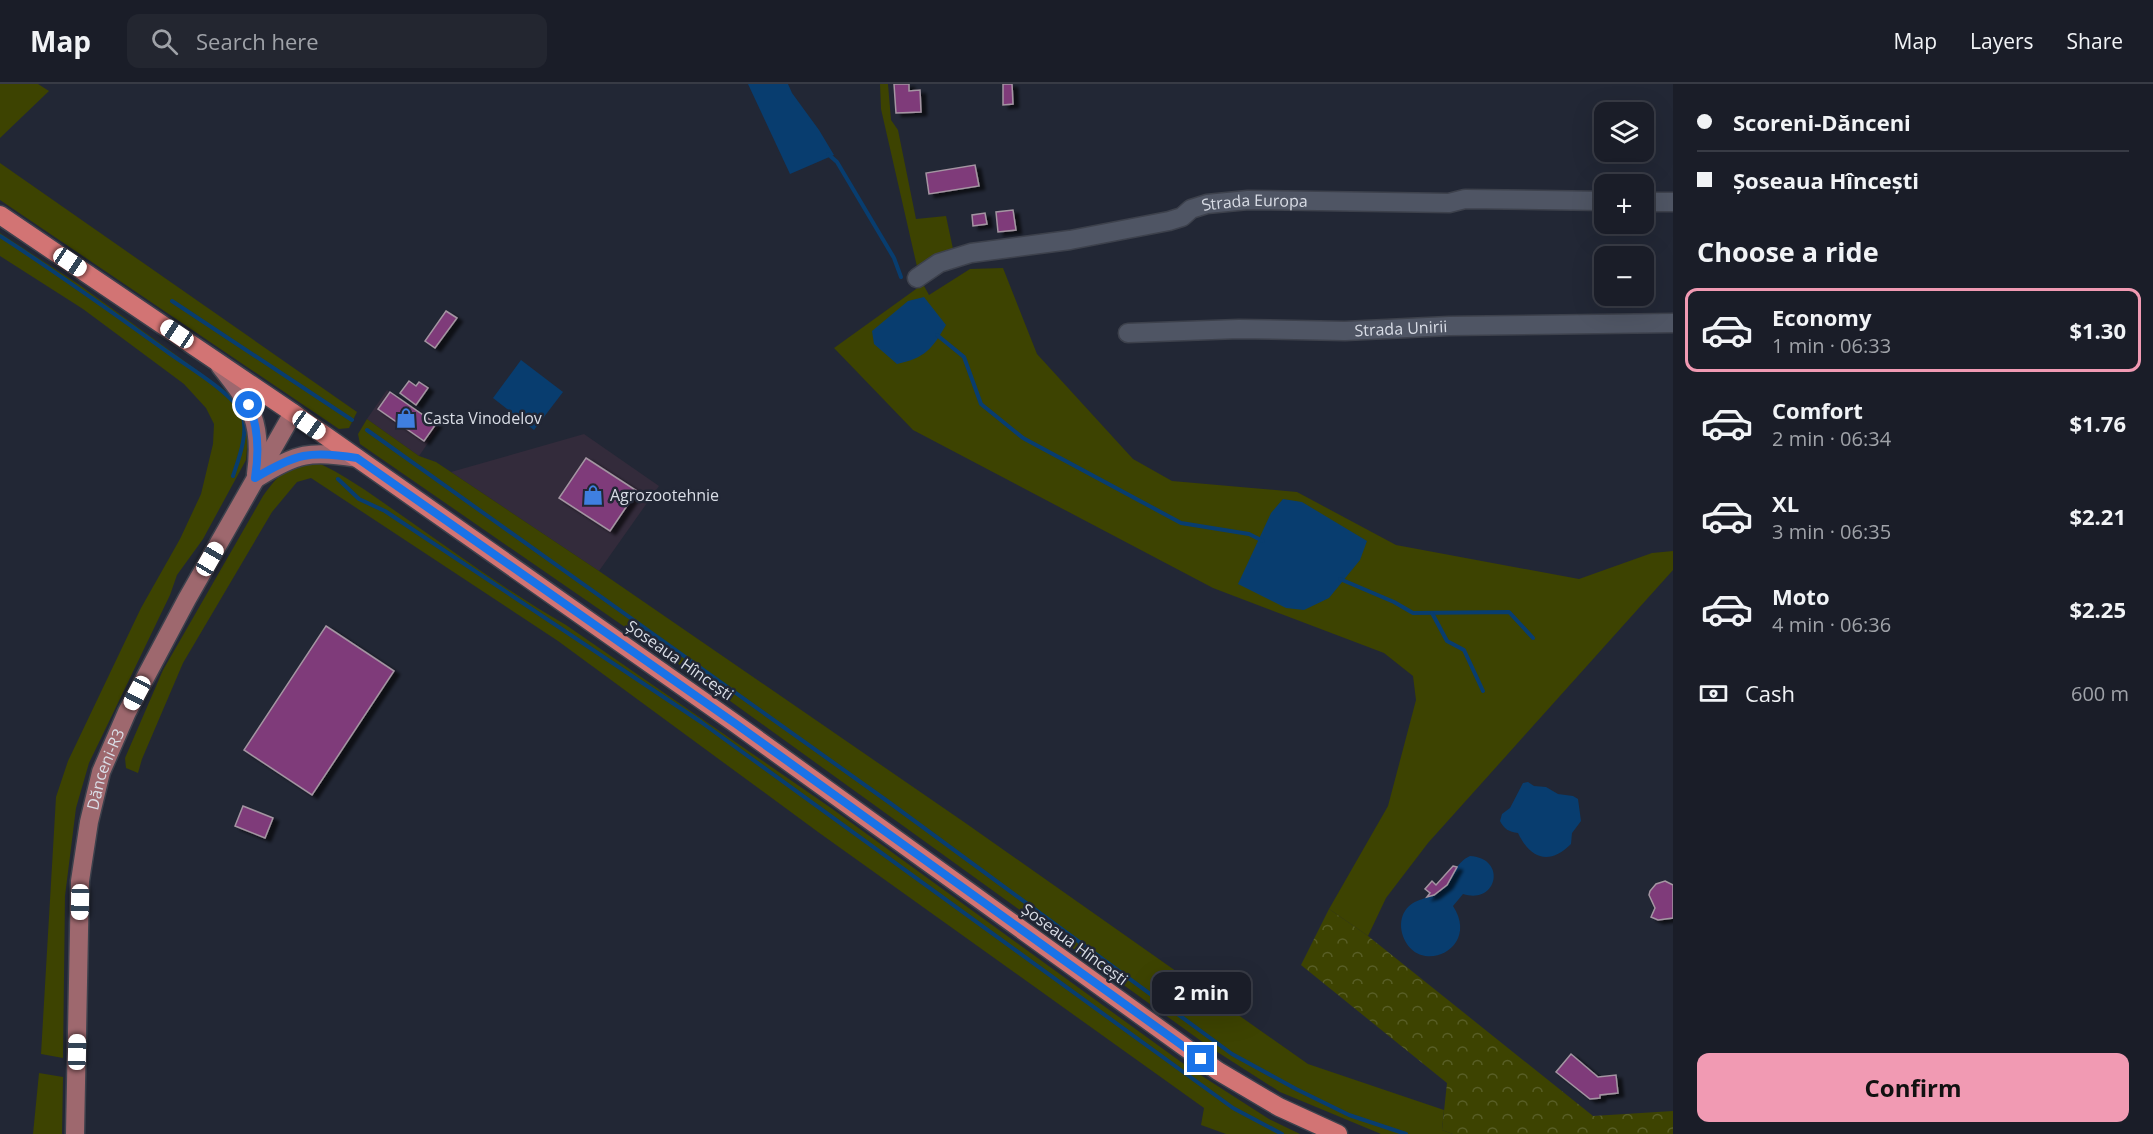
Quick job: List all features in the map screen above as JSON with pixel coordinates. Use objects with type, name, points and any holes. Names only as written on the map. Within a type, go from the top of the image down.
[{"type":"highway","name":"Șoseaua Hîncești","points":[[0,215],[293,413],[736,724],[1218,1071],[1279,1107],[1338,1134]]},
{"type":"main road","points":[[215,360],[244,397],[255,420],[258,462],[255,478]]},
{"type":"main road","name":"Dănceni-R3","points":[[75,1134],[80,881],[89,822],[101,772],[144,681],[187,599],[293,413]]},
{"type":"main road","points":[[255,478],[298,456],[330,454],[357,458]]},
{"type":"street","name":"Strada Europa","points":[[917,278],[939,263],[971,253],[1070,240],[1169,221],[1182,216],[1191,209],[1207,204],[1248,200],[1449,203],[1503,199],[1594,201]]},
{"type":"street","points":[[1654,202],[1673,202]]},
{"type":"street","name":"Strada Unirii","points":[[1128,333],[1239,329],[1345,331],[1449,326],[1673,323]]},
{"type":"shaded area","points":[[387,390],[439,427],[419,456],[367,419]]},
{"type":"shaded area","name":"Agrozootehnie","points":[[584,434],[659,486],[599,571],[451,472]]},
{"type":"green space","points":[[0,84],[38,84],[49,91],[0,138]]},
{"type":"green space","points":[[880,84],[888,84],[891,120],[898,130],[916,219],[946,216],[953,249],[918,271],[881,109]]},
{"type":"green space","points":[[0,163],[357,412],[349,428],[339,429],[0,200]]},
{"type":"green space","points":[[0,233],[78,284],[223,389],[240,405],[246,418],[248,437],[246,460],[203,539],[177,575],[170,595],[89,763],[76,808],[65,896],[63,1058],[41,1054],[56,797],[68,761],[141,608],[180,539],[201,494],[213,444],[214,424],[206,408],[184,384],[83,309],[0,256]]},
{"type":"green space","points":[[1003,268],[1037,354],[1133,459],[1172,481],[1297,492],[1396,545],[1579,579],[1652,553],[1673,551],[1673,570],[1428,843],[1386,898],[1368,936],[1329,909],[1388,806],[1416,700],[1413,676],[1384,653],[1213,588],[913,430],[834,348],[923,284],[929,295],[970,269]]},
{"type":"green space","points":[[367,419],[419,456],[436,462],[599,571],[964,822],[1308,1064],[1444,1110],[1442,1130],[1453,1134],[1381,1134],[1280,1092],[1208,1046],[690,672],[360,444],[358,434]]},
{"type":"green space","points":[[314,461],[371,494],[504,587],[566,625],[831,808],[1188,1067],[1269,1119],[1300,1134],[1226,1134],[1201,1125],[1204,1108],[818,832],[558,641],[311,478],[297,482],[272,512],[183,663],[138,773],[126,768],[125,758],[163,670],[263,496],[284,472],[296,465]]},
{"type":"green space","points":[[1329,909],[1368,936],[1593,1116],[1673,1111],[1673,1134],[1453,1134],[1442,1130],[1447,1083],[1301,965]]},
{"type":"green space","points":[[39,1073],[63,1077],[62,1134],[33,1134]]},
{"type":"water","points":[[748,84],[788,84],[834,155],[790,174]]},
{"type":"water","points":[[924,297],[946,325],[927,351],[915,359],[897,364],[874,344],[872,331],[908,301]]},
{"type":"water","points":[[521,360],[563,392],[534,430],[493,398]]},
{"type":"water","points":[[1283,499],[1302,502],[1367,541],[1360,560],[1329,598],[1304,610],[1286,608],[1238,584],[1271,513]]},
{"type":"water","points":[[1528,782],[1534,786],[1546,787],[1558,794],[1578,799],[1581,821],[1572,833],[1571,844],[1556,855],[1548,857],[1535,854],[1518,833],[1507,830],[1500,821],[1502,814],[1510,808],[1523,783]]},
{"type":"water","points":[[1470,856],[1482,859],[1489,864],[1494,880],[1484,893],[1475,896],[1463,894],[1453,906],[1460,922],[1459,935],[1453,946],[1443,953],[1431,956],[1420,954],[1409,947],[1402,933],[1401,921],[1404,913],[1413,903],[1441,891],[1460,863]]},
{"type":"building","points":[[894,84],[909,84],[909,91],[920,90],[921,112],[896,113]]},
{"type":"building","points":[[1003,84],[1012,84],[1013,104],[1003,105]]},
{"type":"building","points":[[975,165],[979,186],[929,194],[926,173]]},
{"type":"building","points":[[1013,210],[1016,230],[998,232],[996,212]]},
{"type":"building","points":[[985,213],[987,224],[973,226],[972,215]]},
{"type":"building","points":[[446,311],[457,318],[435,348],[425,341]]},
{"type":"building","points":[[409,381],[416,386],[419,382],[428,388],[416,405],[400,393]]},
{"type":"building","points":[[390,392],[436,424],[424,441],[378,409]]},
{"type":"building","points":[[586,458],[637,491],[610,531],[559,498]]},
{"type":"building","points":[[326,626],[394,671],[312,795],[244,750]]},
{"type":"building","points":[[243,806],[273,818],[265,838],[235,826]]},
{"type":"building","points":[[1453,866],[1457,867],[1447,885],[1434,895],[1427,897],[1430,893],[1425,889],[1432,881],[1436,885]]},
{"type":"building","points":[[1665,881],[1673,885],[1673,918],[1658,920],[1651,917],[1655,908],[1649,895],[1656,884]]},
{"type":"building","points":[[1571,1054],[1598,1077],[1616,1075],[1618,1093],[1600,1095],[1600,1098],[1590,1099],[1556,1072]]},
{"type":"waterway","points":[[828,154],[837,162],[894,258],[901,277]]},
{"type":"waterway","points":[[0,236],[85,293],[230,398],[242,414],[244,421],[242,445],[233,476]]},
{"type":"waterway","points":[[172,301],[352,420]]},
{"type":"waterway","points":[[937,335],[964,357],[981,404],[1023,438],[1181,523],[1249,534],[1263,541]]},
{"type":"waterway","points":[[367,430],[890,803],[1232,1054],[1349,1115],[1406,1134]]},
{"type":"waterway","points":[[338,479],[359,499],[385,511],[701,722],[1233,1108],[1282,1134]]},
{"type":"waterway","points":[[1340,579],[1394,602],[1413,613],[1509,612],[1533,638]]},
{"type":"waterway","points":[[1432,613],[1447,641],[1464,650],[1483,691]]},
{"type":"place","name":"Casta Vinodelov","points":[[406,418]]},
{"type":"place","name":"Agrozootehnie","points":[[593,495]]},
{"type":"route","points":[[249,405],[255,420],[258,462],[255,478],[279,464],[312,453],[357,458],[736,724],[1201,1059]]}]
